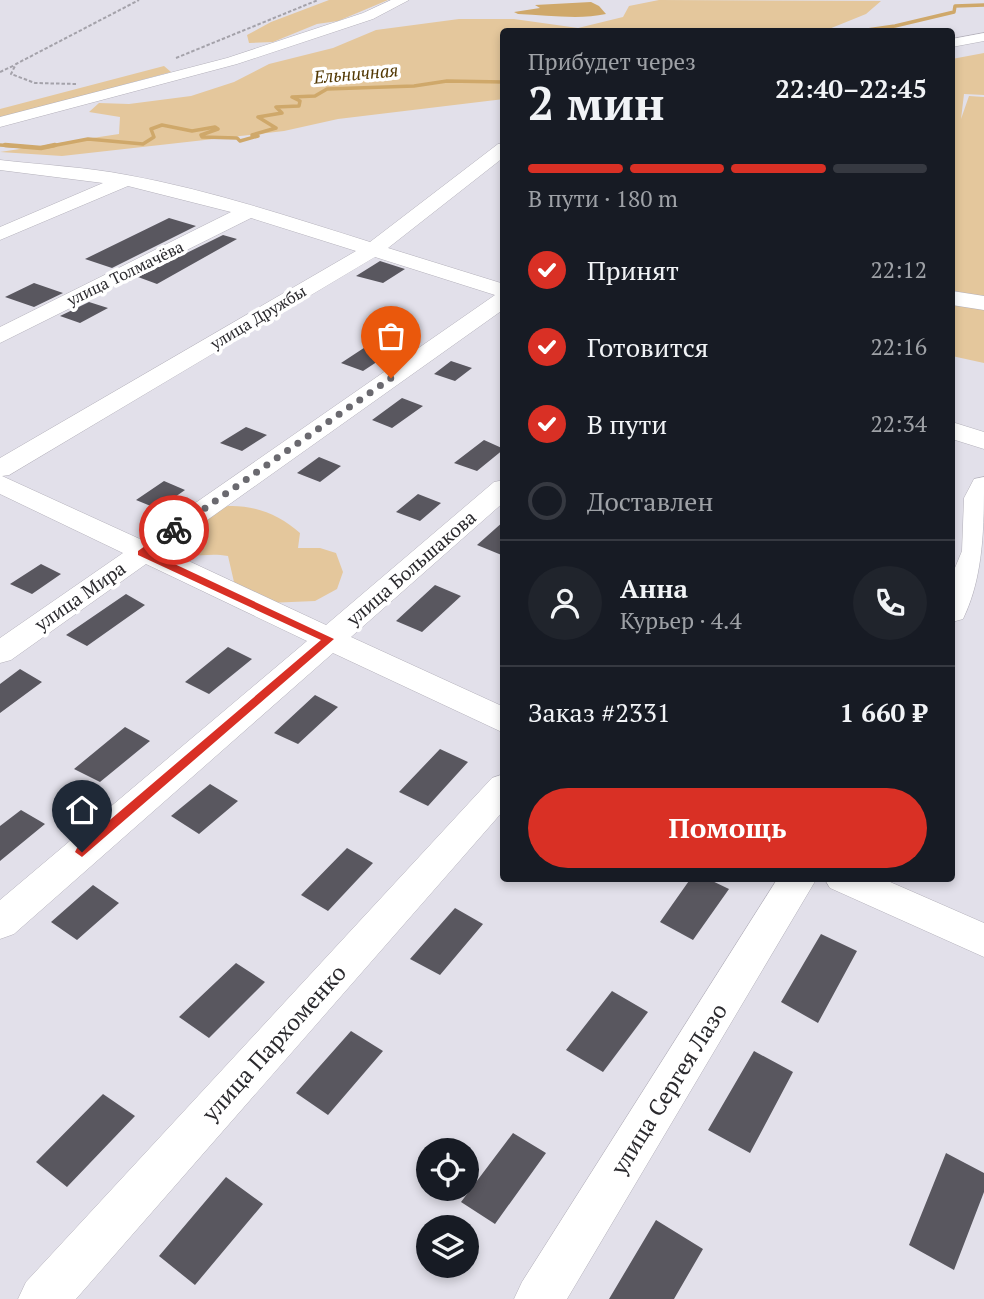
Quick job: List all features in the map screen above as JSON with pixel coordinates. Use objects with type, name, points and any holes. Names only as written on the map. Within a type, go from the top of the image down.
[{"type":"street","points":[[0,122],[232,61],[368,16],[402,0]]},
{"type":"street","points":[[955,42],[984,37]]},
{"type":"street","name":"улица Дружбы","points":[[0,469],[371,251],[500,151]]},
{"type":"street","points":[[0,165],[126,180],[249,211],[500,289]]},
{"type":"street","points":[[0,233],[126,180]]},
{"type":"street","name":"улица Толмачёва","points":[[0,335],[249,211]]},
{"type":"street","points":[[955,298],[984,303]]},
{"type":"street","name":"улица Мира","points":[[0,653],[500,302]]},
{"type":"street","points":[[955,431],[984,441]]},
{"type":"street","points":[[0,484],[500,719]]},
{"type":"street","points":[[955,604],[976,551],[978,498],[984,485]]},
{"type":"street","name":"улица Большакова","points":[[0,923],[500,491]]},
{"type":"street","name":"улица Пархоменко","points":[[43,1299],[500,792]]},
{"type":"street","name":"улица Сергея Лазо","points":[[539,1299],[796,882]]},
{"type":"street","points":[[852,882],[984,941]]},
{"type":"path","points":[[0,72],[139,0]]},
{"type":"path","points":[[172,59],[318,0]]},
{"type":"path","points":[[16,64],[11,74],[20,80],[50,85],[80,84]]},
{"type":"shaded area","points":[[329,0],[388,0],[338,21],[317,24],[273,42],[249,43],[247,35],[271,22]]},
{"type":"shaded area","points":[[659,0],[881,1],[866,14],[831,28],[578,28],[623,17],[629,6]]},
{"type":"shaded area","points":[[591,2],[606,14],[574,17],[514,12],[540,8],[535,5]]},
{"type":"shaded area","points":[[459,19],[514,19],[578,28],[500,28],[500,99],[338,119],[284,131],[62,156],[0,152],[119,134],[120,117],[89,112],[99,103],[129,104],[191,96],[234,82],[269,64],[333,48],[376,30]]},
{"type":"shaded area","points":[[984,53],[984,95],[964,94],[961,119],[969,96],[984,97],[984,363],[955,357],[955,58]]},
{"type":"shaded area","points":[[164,66],[171,72],[0,118],[0,109]]},
{"type":"shaded area","points":[[228,506],[257,509],[284,521],[300,533],[298,548],[320,548],[336,553],[343,572],[337,589],[315,601],[268,603],[243,592],[234,582],[228,556],[167,552],[164,546],[210,513]]},
{"type":"building","points":[[169,218],[196,226],[112,268],[85,259]]},
{"type":"building","points":[[223,235],[237,239],[157,284],[138,277]]},
{"type":"building","points":[[380,261],[405,269],[383,283],[356,276]]},
{"type":"building","points":[[34,283],[63,293],[34,307],[5,297]]},
{"type":"building","points":[[89,302],[108,308],[80,323],[60,316]]},
{"type":"building","points":[[376,340],[398,348],[363,371],[341,363]]},
{"type":"building","points":[[451,361],[472,368],[455,381],[434,374]]},
{"type":"building","points":[[402,398],[423,406],[392,428],[372,420]]},
{"type":"building","points":[[246,427],[267,435],[242,451],[220,443]]},
{"type":"building","points":[[484,440],[500,447],[500,452],[477,471],[454,463]]},
{"type":"building","points":[[319,457],[341,466],[320,482],[297,473]]},
{"type":"building","points":[[164,481],[185,490],[158,509],[136,500]]},
{"type":"building","points":[[418,494],[441,503],[420,521],[396,512]]},
{"type":"building","points":[[500,525],[500,554],[477,545]]},
{"type":"building","points":[[41,564],[61,574],[32,594],[10,584]]},
{"type":"building","points":[[435,585],[461,596],[422,632],[396,621]]},
{"type":"building","points":[[126,594],[145,605],[87,646],[66,635]]},
{"type":"building","points":[[228,647],[252,659],[209,694],[185,682]]},
{"type":"building","points":[[20,669],[42,682],[0,713],[0,684]]},
{"type":"building","points":[[315,695],[338,707],[298,744],[274,733]]},
{"type":"building","points":[[125,727],[150,741],[100,782],[74,769]]},
{"type":"building","points":[[440,749],[468,762],[428,806],[399,792]]},
{"type":"building","points":[[210,784],[238,801],[199,834],[171,816]]},
{"type":"building","points":[[21,810],[45,824],[0,861],[0,826]]},
{"type":"building","points":[[347,848],[373,863],[328,911],[301,895]]},
{"type":"building","points":[[688,882],[714,882],[729,889],[693,940],[660,922]]},
{"type":"building","points":[[93,885],[119,903],[77,940],[51,922]]},
{"type":"building","points":[[455,908],[483,924],[440,975],[410,959]]},
{"type":"building","points":[[821,934],[857,951],[818,1023],[781,1002]]},
{"type":"building","points":[[236,963],[265,982],[209,1038],[179,1017]]},
{"type":"building","points":[[612,991],[648,1012],[603,1072],[566,1050]]},
{"type":"building","points":[[351,1031],[383,1051],[328,1115],[296,1093]]},
{"type":"building","points":[[754,1051],[793,1072],[750,1153],[708,1130]]},
{"type":"building","points":[[103,1094],[135,1116],[67,1187],[36,1162]]},
{"type":"building","points":[[513,1133],[546,1153],[495,1224],[461,1202],[479,1201],[479,1178]]},
{"type":"building","points":[[946,1153],[984,1173],[984,1192],[954,1270],[909,1245]]},
{"type":"building","points":[[226,1177],[263,1204],[195,1285],[159,1256]]},
{"type":"building","points":[[656,1220],[703,1249],[674,1299],[609,1299]]},
{"type":"waterway","name":"Ельничная","points":[[881,28],[954,12],[955,6],[984,5]]},
{"type":"waterway","name":"Ельничная","points":[[46,147],[88,139],[143,144],[154,137],[151,129],[162,125],[192,131],[215,127],[218,129],[201,135],[202,137],[237,138],[240,141],[276,128],[258,117],[282,113],[276,107],[299,106],[300,101],[292,97],[315,96],[327,89],[414,86],[447,81],[500,82]]},
{"type":"waterway","name":"Ельничная","points":[[0,145],[28,147]]},
{"type":"waterway","name":"Ельничная","points":[[5,145],[41,148],[55,145]]},
{"type":"way so far","points":[[174,530],[391,378]]},
{"type":"route","points":[[82,852],[328,639],[142,553],[174,530]]}]
